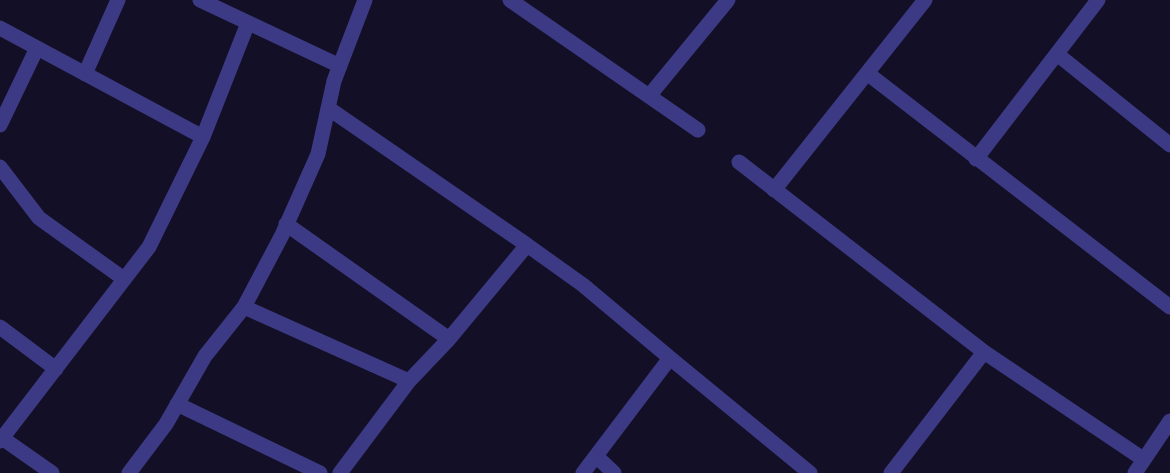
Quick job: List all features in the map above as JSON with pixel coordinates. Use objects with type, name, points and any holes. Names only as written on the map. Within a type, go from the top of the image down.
[{"type":"street","points":[[85,74],[118,0]]},
{"type":"street","points":[[201,0],[340,66]]},
{"type":"street","points":[[129,473],[177,404],[205,356],[244,307],[286,224],[318,154],[340,66],[365,0]]},
{"type":"street","points":[[510,0],[698,130]]},
{"type":"street","points":[[649,96],[728,0]]},
{"type":"street","points":[[774,190],[925,0]]},
{"type":"street","points":[[976,159],[1098,0]]},
{"type":"street","points":[[52,473],[1,439],[149,247],[203,137],[248,23]]},
{"type":"street","points":[[0,28],[203,137]]},
{"type":"street","points":[[0,125],[37,48]]},
{"type":"street","points":[[1057,54],[1170,145]]},
{"type":"street","points":[[867,73],[1170,307]]},
{"type":"street","points":[[328,108],[583,285],[810,473]]},
{"type":"street","points":[[739,162],[984,352],[1143,459]]},
{"type":"street","points":[[0,167],[39,218],[124,279]]},
{"type":"street","points":[[286,224],[449,339]]},
{"type":"street","points":[[340,473],[409,381],[449,339],[527,245]]},
{"type":"street","points":[[244,307],[409,381]]},
{"type":"street","points":[[0,327],[56,369]]},
{"type":"street","points":[[891,473],[984,352]]},
{"type":"street","points":[[583,473],[670,358]]},
{"type":"street","points":[[177,404],[320,473]]},
{"type":"street","points":[[1135,473],[1170,421]]},
{"type":"street","points":[[596,456],[614,473]]}]
